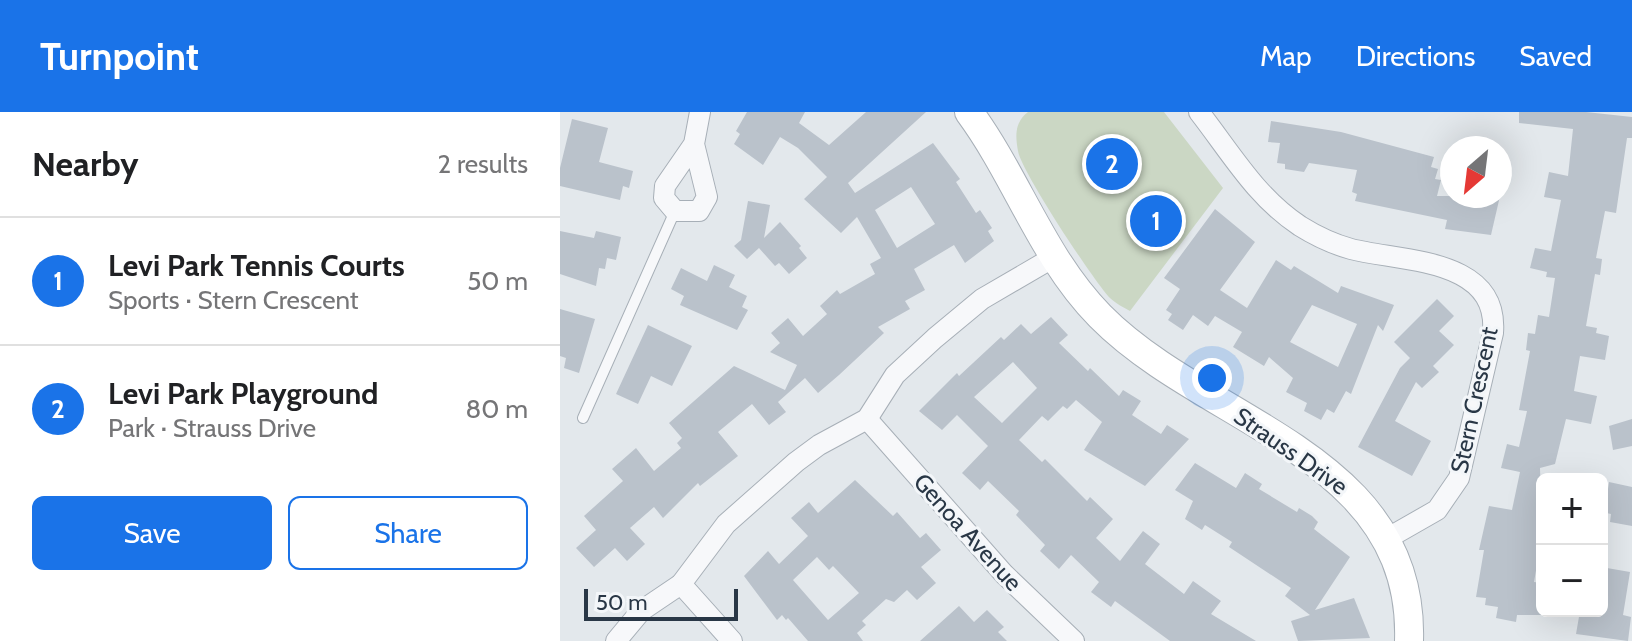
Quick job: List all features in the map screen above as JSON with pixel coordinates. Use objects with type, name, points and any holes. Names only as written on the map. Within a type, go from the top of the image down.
[{"type":"street","points":[[694,144],[707,197],[699,211],[675,211],[666,205],[665,186],[694,144],[700,112]]},
{"type":"street","name":"Stern Crescent","points":[[1199,112],[1255,188],[1301,227],[1351,249],[1450,269],[1471,280],[1491,309],[1493,333],[1459,478],[1437,510],[1388,538]]},
{"type":"street","name":"Strauss Drive","points":[[980,116],[1054,257],[1077,290],[1116,332],[1327,471],[1354,494],[1388,538],[1407,593],[1409,641]]},
{"type":"street","points":[[616,641],[641,611],[681,584],[713,538],[750,504],[819,445],[867,419],[895,375],[935,338],[982,299],[1054,257]]},
{"type":"street","name":"Genoa Avenue","points":[[867,419],[1004,574],[1074,641]]},
{"type":"street","points":[[681,584],[732,641]]},
{"type":"lane","points":[[583,418],[675,211]]},
{"type":"green space","points":[[1028,112],[1164,112],[1223,188],[1130,311],[1110,298],[1089,270],[1022,162],[1017,129]]},
{"type":"building","points":[[747,112],[805,112],[799,123],[829,145],[866,112],[926,112],[848,183],[855,193],[933,143],[960,179],[956,182],[976,213],[980,210],[992,228],[988,231],[994,241],[965,263],[954,245],[914,269],[925,290],[905,301],[910,309],[878,327],[884,333],[818,393],[805,378],[778,402],[786,412],[769,425],[752,404],[718,432],[738,456],[700,486],[698,483],[663,518],[654,507],[630,528],[645,544],[627,561],[615,548],[594,567],[576,548],[596,530],[584,516],[623,481],[612,469],[636,448],[654,471],[681,448],[677,443],[682,438],[669,423],[734,366],[785,390],[797,365],[770,352],[780,343],[771,333],[788,318],[803,336],[827,314],[820,306],[837,290],[840,294],[875,274],[870,264],[881,258],[857,217],[841,233],[804,199],[827,177],[798,148],[780,137],[763,165],[734,144],[740,134],[736,131]],"holes":[[[911,187],[935,224],[897,248],[875,210]]]},
{"type":"building","points":[[1519,112],[1586,112],[1632,117],[1632,138],[1627,138],[1616,213],[1605,211],[1596,258],[1602,259],[1600,275],[1595,274],[1586,326],[1597,328],[1596,333],[1609,336],[1605,360],[1580,356],[1574,391],[1597,396],[1591,424],[1566,419],[1555,464],[1540,468],[1540,473],[1536,473],[1536,615],[1517,615],[1516,622],[1496,618],[1498,607],[1485,605],[1486,598],[1476,597],[1484,550],[1479,550],[1489,506],[1512,510],[1520,472],[1501,468],[1507,444],[1519,447],[1527,411],[1519,410],[1530,351],[1526,350],[1528,333],[1535,334],[1538,315],[1549,317],[1555,278],[1546,277],[1547,272],[1530,268],[1535,248],[1551,251],[1561,200],[1544,197],[1549,172],[1568,176],[1573,129],[1519,123]]},
{"type":"building","points":[[572,119],[608,128],[599,162],[633,171],[629,188],[623,186],[620,200],[560,186],[560,168]]},
{"type":"building","points":[[1271,121],[1341,132],[1434,157],[1431,167],[1438,169],[1435,179],[1440,180],[1437,196],[1440,196],[1440,208],[1497,208],[1491,235],[1445,229],[1447,220],[1355,201],[1357,194],[1352,192],[1357,170],[1309,163],[1304,172],[1285,169],[1285,164],[1277,163],[1280,143],[1268,142]]},
{"type":"building","points":[[748,201],[770,205],[764,238],[780,222],[801,246],[799,248],[807,258],[789,274],[779,263],[775,266],[759,248],[747,259],[734,246],[741,240]]},
{"type":"building","points":[[1215,209],[1255,242],[1220,290],[1247,308],[1276,260],[1291,270],[1294,266],[1338,293],[1341,286],[1394,305],[1383,331],[1378,325],[1351,394],[1346,391],[1334,413],[1327,409],[1321,420],[1304,411],[1307,403],[1286,392],[1293,378],[1269,357],[1264,366],[1233,347],[1242,332],[1215,316],[1208,326],[1193,315],[1183,330],[1168,320],[1172,314],[1166,310],[1180,289],[1164,278]],"holes":[[[1312,305],[1357,324],[1338,367],[1290,342]]]},
{"type":"building","points":[[560,231],[594,238],[596,231],[621,237],[616,260],[607,258],[605,269],[599,268],[596,286],[560,274]]},
{"type":"building","points":[[714,265],[735,275],[729,287],[747,296],[742,307],[748,310],[737,330],[680,305],[684,296],[671,289],[681,268],[707,281]]},
{"type":"building","points":[[1437,299],[1454,316],[1439,331],[1454,345],[1433,366],[1439,372],[1422,388],[1416,382],[1395,421],[1431,441],[1412,476],[1358,447],[1400,368],[1410,358],[1394,342]]},
{"type":"building","points":[[560,309],[595,319],[579,373],[564,368],[566,358],[560,356]]},
{"type":"building","points":[[1051,317],[1068,335],[1059,343],[1088,371],[1090,368],[1119,396],[1123,390],[1141,401],[1132,415],[1161,434],[1167,425],[1189,439],[1145,486],[1084,450],[1102,422],[1076,400],[1067,409],[1063,406],[1048,421],[1042,416],[1019,440],[1042,462],[1045,459],[1087,501],[1090,497],[1113,519],[1096,538],[1120,561],[1143,531],[1160,544],[1145,564],[1184,594],[1193,581],[1221,601],[1211,614],[1256,641],[1170,641],[1115,601],[1111,607],[1091,592],[1099,582],[1071,555],[1059,569],[1040,551],[1045,545],[1016,515],[1019,511],[988,481],[980,490],[962,473],[988,446],[957,415],[942,430],[919,411],[957,373],[959,376],[1001,337],[1004,340],[1021,324],[1031,334]],"holes":[[[1013,362],[1037,388],[1002,423],[974,397]]]},
{"type":"building","points":[[648,325],[692,346],[672,386],[651,376],[638,404],[616,394]]},
{"type":"building","points":[[1632,419],[1632,446],[1613,450],[1609,426]]},
{"type":"building","points":[[1195,463],[1236,488],[1245,473],[1262,484],[1259,489],[1297,512],[1299,508],[1318,522],[1314,529],[1350,557],[1315,610],[1354,598],[1370,638],[1298,641],[1291,621],[1310,615],[1285,596],[1291,588],[1229,547],[1232,542],[1205,525],[1202,530],[1185,519],[1193,501],[1175,490]]},
{"type":"building","points":[[855,480],[893,516],[897,512],[920,538],[926,533],[941,550],[921,567],[936,583],[917,600],[907,590],[894,602],[886,599],[862,621],[866,625],[857,633],[863,641],[808,641],[788,618],[786,620],[782,615],[777,620],[744,576],[768,551],[779,564],[808,536],[791,518],[809,502],[818,513]],"holes":[[[817,557],[829,570],[833,566],[859,593],[828,620],[793,580]]]},
{"type":"building","points":[[1609,482],[1632,487],[1632,526],[1610,522]]},
{"type":"building","points":[[1608,568],[1630,572],[1623,615],[1631,617],[1628,641],[1576,634],[1579,617],[1608,617]]},
{"type":"building","points":[[959,606],[974,622],[987,610],[1004,627],[998,632],[1007,641],[920,641]]},
{"type":"place","name":"Levi Park Playground","points":[[1112,164]]},
{"type":"place","name":"Levi Park Tennis Courts","points":[[1156,221]]}]
